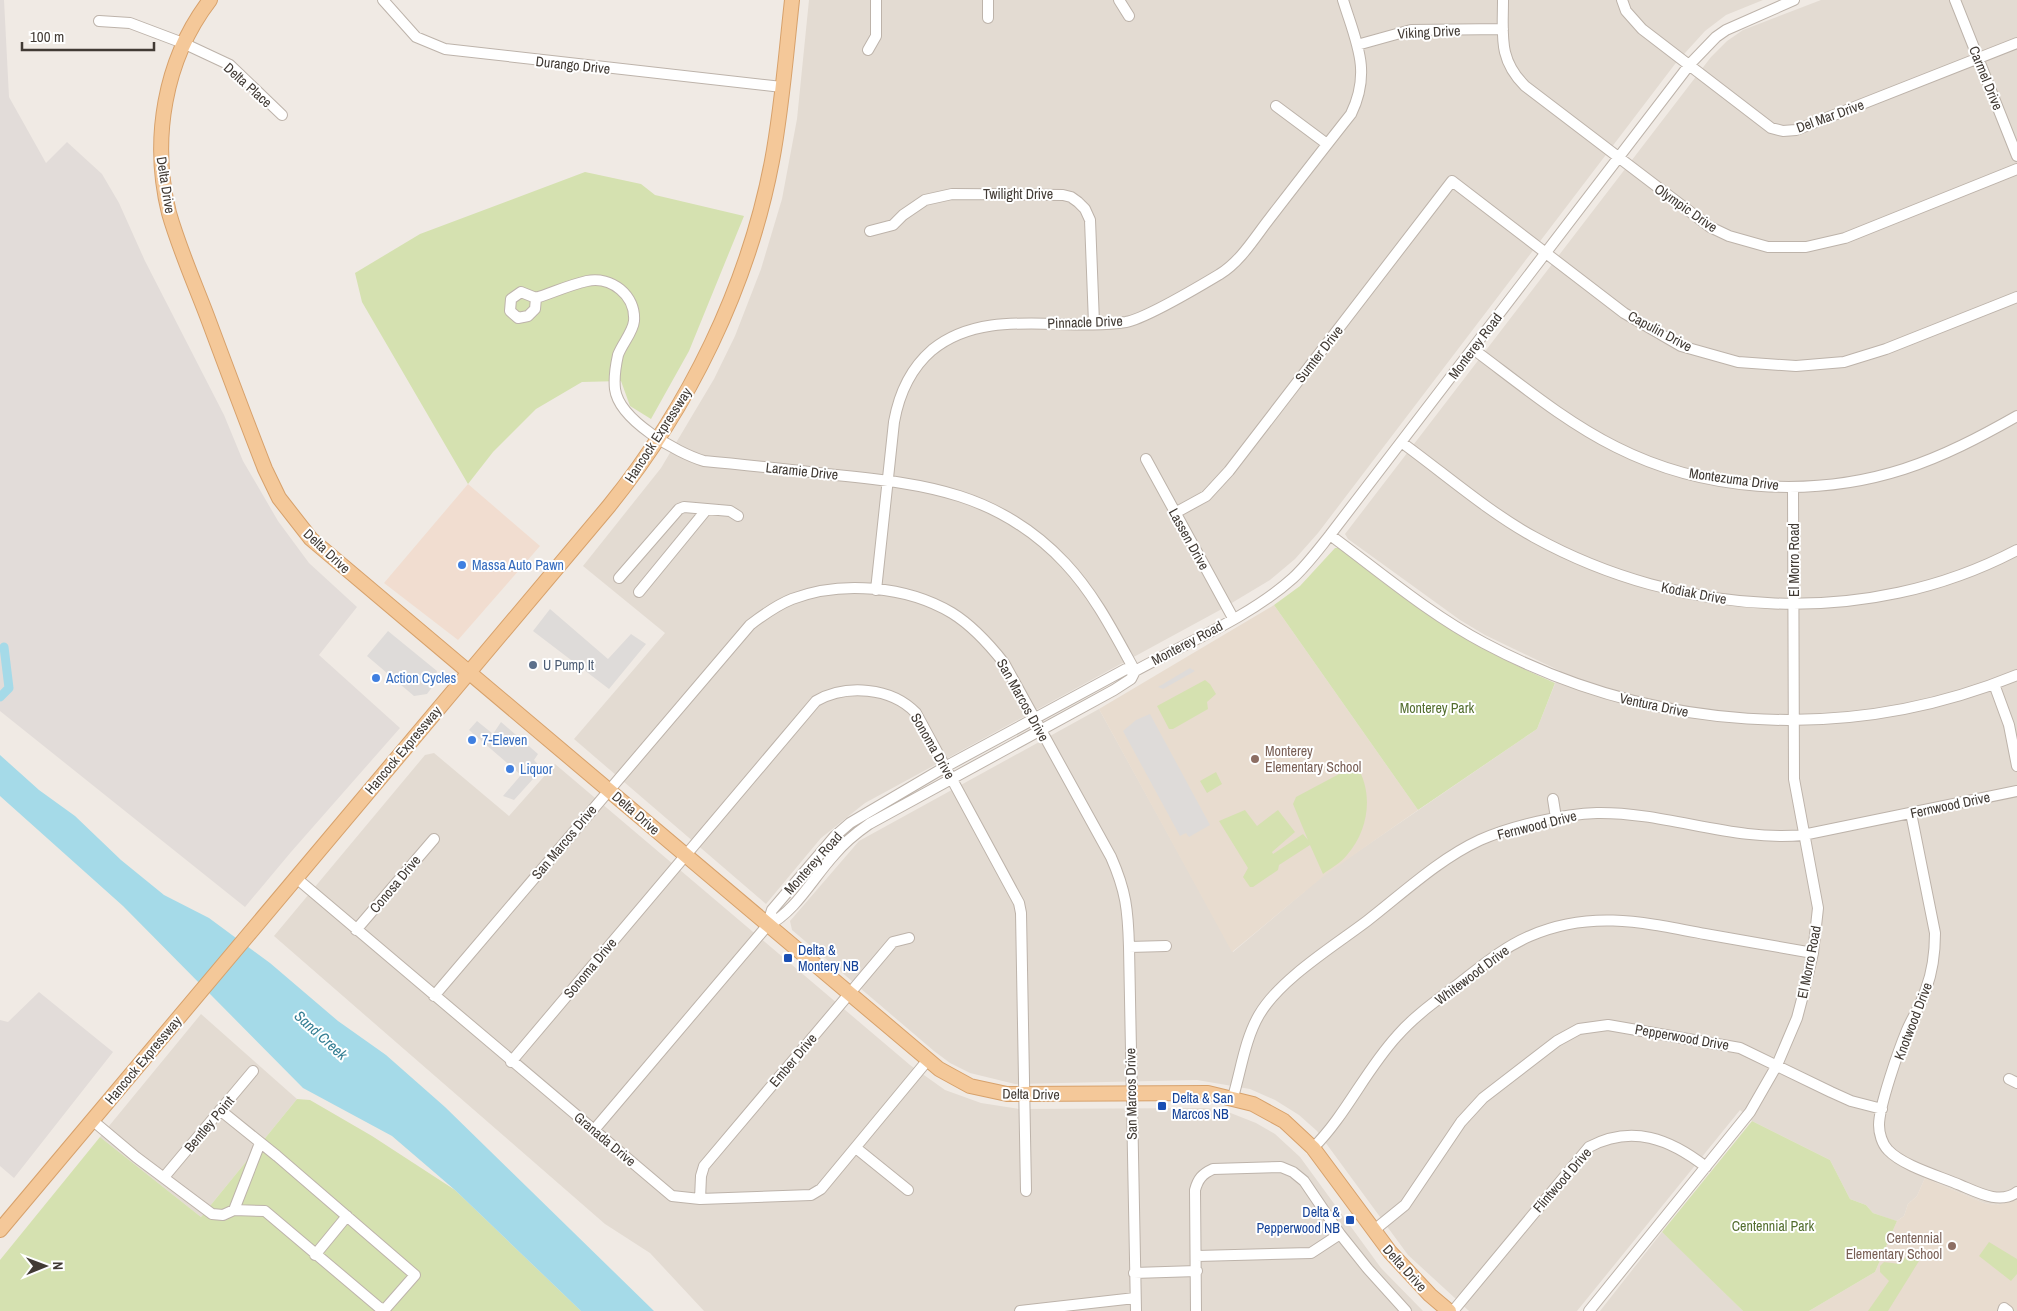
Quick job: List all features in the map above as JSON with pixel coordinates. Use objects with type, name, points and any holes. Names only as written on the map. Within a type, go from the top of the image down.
[{"type":"main road","name":"Delta Drive","points":[[210,0],[183,43],[172,72],[162,123],[161,165],[164,188],[179,243],[264,469],[280,498],[311,539],[927,1061],[954,1079],[989,1092],[1024,1095],[1208,1092],[1234,1097],[1253,1104],[1284,1121],[1313,1148],[1373,1231],[1409,1274],[1451,1311]]},
{"type":"main road","name":"Hancock Expressway","points":[[0,1230],[608,506],[659,439],[706,356],[745,261],[769,176],[792,0]]},
{"type":"street","name":"Durango Drive","points":[[383,0],[416,37],[445,50],[782,87]]},
{"type":"street","points":[[868,50],[876,36],[876,0]]},
{"type":"street","points":[[988,0],[988,18]]},
{"type":"street","points":[[1119,0],[1129,16]]},
{"type":"street","name":"Pinnacle Drive","points":[[876,590],[886,480],[897,405],[902,390],[911,374],[924,357],[940,344],[972,328],[1136,320],[1231,266],[1351,114],[1360,94],[1363,76],[1357,45],[1343,0]]},
{"type":"street","name":"Olympic Drive","points":[[1503,0],[1504,54],[1509,67],[1516,77],[1618,158],[1710,227],[1746,242],[1787,248],[1806,248],[1845,238],[2017,169]]},
{"type":"street","name":"Del Mar Drive","points":[[1622,0],[1626,11],[1633,21],[1771,128],[1783,131],[1796,130],[2017,44]]},
{"type":"street","name":"Monterey Road","points":[[594,1130],[767,926],[782,918],[833,855],[852,837],[869,824],[1041,732],[1131,679],[1135,671],[1270,596],[1292,578],[1330,535],[1690,64],[1726,30],[1794,0]]},
{"type":"street","name":"Carmel Drive","points":[[1955,0],[2017,156]]},
{"type":"street","name":"Delta Place","points":[[100,21],[130,23],[183,43],[230,65],[282,115]]},
{"type":"street","name":"Viking Drive","points":[[1357,45],[1411,30],[1503,29]]},
{"type":"street","points":[[1276,106],[1327,144]]},
{"type":"street","name":"Capulin Drive","points":[[1452,181],[1624,312],[1682,346],[1738,362],[1771,366],[1844,362],[1886,349],[2017,297]]},
{"type":"street","name":"Sumter Drive","points":[[1175,513],[1206,496],[1229,471],[1452,181]]},
{"type":"street","name":"Twilight Drive","points":[[870,231],[893,225],[914,207],[938,196],[1052,193],[1072,197],[1085,209],[1091,226],[1094,323]]},
{"type":"street","name":"Laramie Drive","points":[[536,298],[588,281],[615,284],[630,298],[634,321],[618,355],[615,390],[626,413],[659,439],[689,456],[704,461],[928,486],[974,500],[1012,520],[1039,538],[1066,563],[1098,605],[1135,671]]},
{"type":"street","name":"Montezuma Drive","points":[[1473,348],[1570,420],[1643,460],[1707,478],[1759,486],[1793,487],[1852,481],[1903,469],[1955,449],[2017,416]]},
{"type":"street","name":"Kodiak Drive","points":[[1401,442],[1510,523],[1587,562],[1641,582],[1679,592],[1739,601],[1794,604],[1849,601],[1909,590],[1979,568],[2017,550]]},
{"type":"street","name":"Lassen Drive","points":[[1146,459],[1233,618]]},
{"type":"street","name":"El Morro Road","points":[[1589,1311],[1750,1112],[1776,1065],[1797,1018],[1813,953],[1818,908],[1794,779],[1793,487]]},
{"type":"street","points":[[619,578],[679,509],[684,507],[730,511],[738,516]]},
{"type":"street","points":[[639,592],[707,509]]},
{"type":"street","name":"Ventura Drive","points":[[1330,535],[1441,617],[1484,643],[1561,679],[1615,697],[1666,709],[1737,719],[1795,721],[1851,718],[1959,696],[2017,675]]},
{"type":"street","name":"San Marcos Drive","points":[[434,996],[750,625],[791,600],[811,593],[832,589],[876,590],[901,594],[935,604],[971,626],[990,645],[1004,663],[1119,876],[1128,907],[1136,1311]]},
{"type":"street","name":"Monterey Road","points":[[767,926],[772,910],[835,836],[850,823],[945,768],[1126,669],[1135,671]]},
{"type":"street","points":[[1994,684],[2009,726],[2017,766]]},
{"type":"street","name":"Sonoma Drive","points":[[511,1062],[816,701],[829,694],[848,690],[890,695],[909,706],[916,713],[1019,903],[1021,913],[1026,1191]]},
{"type":"street","name":"Fernwood Drive","points":[[1234,1097],[1252,1030],[1260,1014],[1284,984],[1463,849],[1498,834],[1577,814],[1619,814],[1763,837],[1803,835],[2017,791]]},
{"type":"street","points":[[1553,799],[1556,818]]},
{"type":"street","name":"Knotwood Drive","points":[[1882,1109],[1906,1032],[1926,992],[1932,972],[1934,933],[1911,813]]},
{"type":"street","name":"Conosa Drive","points":[[356,930],[434,839]]},
{"type":"street","name":"Granada Drive","points":[[295,877],[511,1062],[672,1196],[700,1199],[811,1195],[821,1188],[856,1148],[927,1061]]},
{"type":"street","name":"Whitewood Drive","points":[[1313,1148],[1340,1117],[1363,1078],[1399,1033],[1490,960],[1509,946],[1530,936],[1573,923],[1608,920],[1652,924],[1813,953]]},
{"type":"street","name":"Ember Drive","points":[[700,1199],[700,1176],[704,1166],[893,942],[910,938]]},
{"type":"street","points":[[1129,947],[1166,946]]},
{"type":"street","name":"Pepperwood Drive","points":[[1373,1231],[1405,1206],[1461,1122],[1483,1098],[1557,1041],[1579,1029],[1608,1025],[1740,1048],[1838,1095],[1882,1109]]},
{"type":"street","name":"Bentley Point","points":[[165,1176],[253,1071]]},
{"type":"street","points":[[1882,1109],[1881,1136],[1887,1149],[1900,1159],[1983,1195],[2001,1197],[2017,1192]]},
{"type":"street","points":[[92,1120],[136,1157],[165,1176],[212,1214],[223,1215],[234,1210],[265,1211],[381,1309],[386,1308],[415,1275],[277,1156],[220,1110]]},
{"type":"street","name":"Flintwood Drive","points":[[1451,1311],[1589,1147],[1611,1137],[1627,1135],[1648,1138],[1680,1148],[1706,1167]]},
{"type":"street","points":[[234,1210],[260,1144]]},
{"type":"street","points":[[856,1148],[908,1190]]},
{"type":"street","points":[[1196,1311],[1195,1190],[1198,1180],[1204,1173],[1213,1169],[1281,1167],[1293,1172],[1304,1181],[1340,1234],[1406,1311]]},
{"type":"street","points":[[315,1255],[346,1216]]},
{"type":"street","points":[[1197,1256],[1311,1252],[1340,1234]]},
{"type":"street","points":[[1134,1273],[1197,1271]]},
{"type":"street","points":[[1020,1311],[1135,1298]]},
{"type":"street","points":[[2003,1311],[2004,1308],[2008,1311]]},
{"type":"shaded area","points":[[0,0],[4,0],[9,97],[46,163],[67,142],[102,174],[119,203],[145,261],[224,415],[243,461],[278,521],[309,563],[357,607],[319,655],[400,728],[245,907],[0,711]]},
{"type":"shaded area","points":[[809,0],[1763,0],[1726,15],[1705,31],[1675,64],[1318,533],[1295,559],[1270,580],[1220,610],[865,803],[821,838],[766,904],[574,739],[665,633],[583,566],[661,468],[714,379],[735,336],[761,269],[782,199],[797,119]]},
{"type":"shaded area","points":[[1821,0],[2017,0],[2017,1200],[1996,1205],[1984,1203],[1925,1178],[1917,1196],[1908,1204],[1904,1216],[1897,1221],[1893,1220],[1873,1213],[1866,1205],[1850,1199],[1830,1160],[1752,1121],[1740,1110],[1577,1311],[1469,1311],[1408,1255],[1317,1131],[1299,1115],[1275,1100],[1250,1089],[1197,1080],[1015,1084],[970,1073],[950,1063],[934,1051],[792,930],[790,921],[859,841],[1099,709],[1233,952],[1325,874],[1537,729],[1560,671],[1485,635],[1460,620],[1348,539],[1345,534],[1711,57],[1727,41],[1743,30]]},
{"type":"shaded area","name":"Massa Auto Pawn","points":[[468,484],[540,546],[458,640],[384,583]]},
{"type":"shaded area","name":"Monterey Elementary School","points":[[1274,605],[1418,810],[1325,875],[1232,952],[1099,709]]},
{"type":"shaded area","points":[[550,609],[608,659],[631,634],[646,644],[609,689],[533,631]]},
{"type":"shaded area","points":[[388,631],[437,671],[433,686],[427,694],[414,696],[367,656]]},
{"type":"shaded area","points":[[1190,668],[1195,671],[1163,689],[1158,687]]},
{"type":"shaded area","points":[[1150,714],[1210,825],[1189,837],[1186,833],[1180,836],[1123,731],[1136,720]]},
{"type":"shaded area","points":[[477,721],[493,734],[501,722],[538,754],[534,760],[542,769],[514,800],[503,796],[521,775],[469,730]]},
{"type":"shaded area","points":[[434,753],[509,816],[555,764],[910,1065],[945,1090],[981,1103],[1019,1109],[1206,1108],[1223,1110],[1256,1123],[1275,1134],[1300,1157],[1381,1268],[1423,1311],[704,1311],[650,1253],[605,1224],[274,936],[425,755]]},
{"type":"shaded area","points":[[39,992],[113,1052],[14,1178],[0,1166],[0,1020],[8,1022]]},
{"type":"shaded area","points":[[201,1014],[297,1099],[201,1217],[100,1137]]},
{"type":"shaded area","name":"Centennial Elementary School","points":[[1925,1178],[1984,1203],[1996,1205],[2017,1200],[2017,1311],[1809,1311],[1875,1272],[1897,1221],[1904,1216],[1908,1204],[1917,1196]]},
{"type":"shaded area","points":[[1662,1232],[1674,1243],[1743,1311],[1600,1311]]},
{"type":"green space","points":[[585,172],[641,184],[655,195],[744,216],[689,351],[651,419],[630,406],[621,381],[582,382],[536,409],[493,452],[468,484],[362,302],[355,273],[420,234]]},
{"type":"green space","name":"Monterey Park","points":[[1335,548],[1340,548],[1391,589],[1442,624],[1496,655],[1555,683],[1537,729],[1418,810],[1274,605],[1300,586]]},
{"type":"green space","points":[[1205,680],[1216,694],[1207,702],[1208,709],[1173,729],[1169,729],[1157,706]]},
{"type":"green space","points":[[1356,765],[1365,787],[1366,811],[1360,834],[1345,858],[1323,874],[1310,845],[1279,865],[1278,870],[1253,887],[1250,887],[1243,877],[1248,868],[1219,821],[1245,810],[1257,826],[1278,810],[1295,832],[1272,852],[1273,854],[1303,834],[1308,840],[1293,804],[1296,797]]},
{"type":"green space","points":[[1216,772],[1222,784],[1207,793],[1200,781]]},
{"type":"green space","points":[[297,1099],[310,1100],[372,1136],[455,1190],[581,1311],[0,1311],[0,1260],[100,1137],[201,1217]]},
{"type":"green space","name":"Centennial Park","points":[[1752,1121],[1830,1160],[1850,1199],[1866,1205],[1873,1213],[1897,1221],[1875,1272],[1809,1311],[1743,1311],[1662,1232]]},
{"type":"green space","points":[[1989,1242],[2017,1259],[2017,1274],[2011,1281],[1979,1256]]},
{"type":"green space","points":[[1908,1254],[1919,1261],[1888,1311],[1868,1311],[1889,1281],[1880,1272],[1880,1266],[1884,1262],[1900,1264]]},
{"type":"water","name":"Sand Creek","points":[[0,755],[39,790],[75,816],[121,860],[164,895],[209,918],[270,963],[338,1021],[386,1055],[445,1107],[654,1311],[581,1311],[455,1190],[392,1136],[303,1088],[123,906],[0,796]]},
{"type":"waterway","points":[[0,697],[9,688],[4,647]]},
{"type":"place","name":"Massa Auto Pawn","points":[[462,565]]},
{"type":"place","name":"U Pump It","points":[[533,665]]},
{"type":"place","name":"Action Cycles","points":[[376,678]]},
{"type":"place","name":"7-Eleven","points":[[472,740]]},
{"type":"place","name":"Monterey Elementary School","points":[[1255,759]]},
{"type":"place","name":"Liquor","points":[[510,769]]},
{"type":"place","name":"Delta & Montery NB","points":[[788,958]]},
{"type":"place","name":"Delta & San Marcos NB","points":[[1162,1106]]},
{"type":"place","name":"Delta & Pepperwood NB","points":[[1350,1220]]},
{"type":"place","name":"Centennial Elementary School","points":[[1952,1246]]}]
